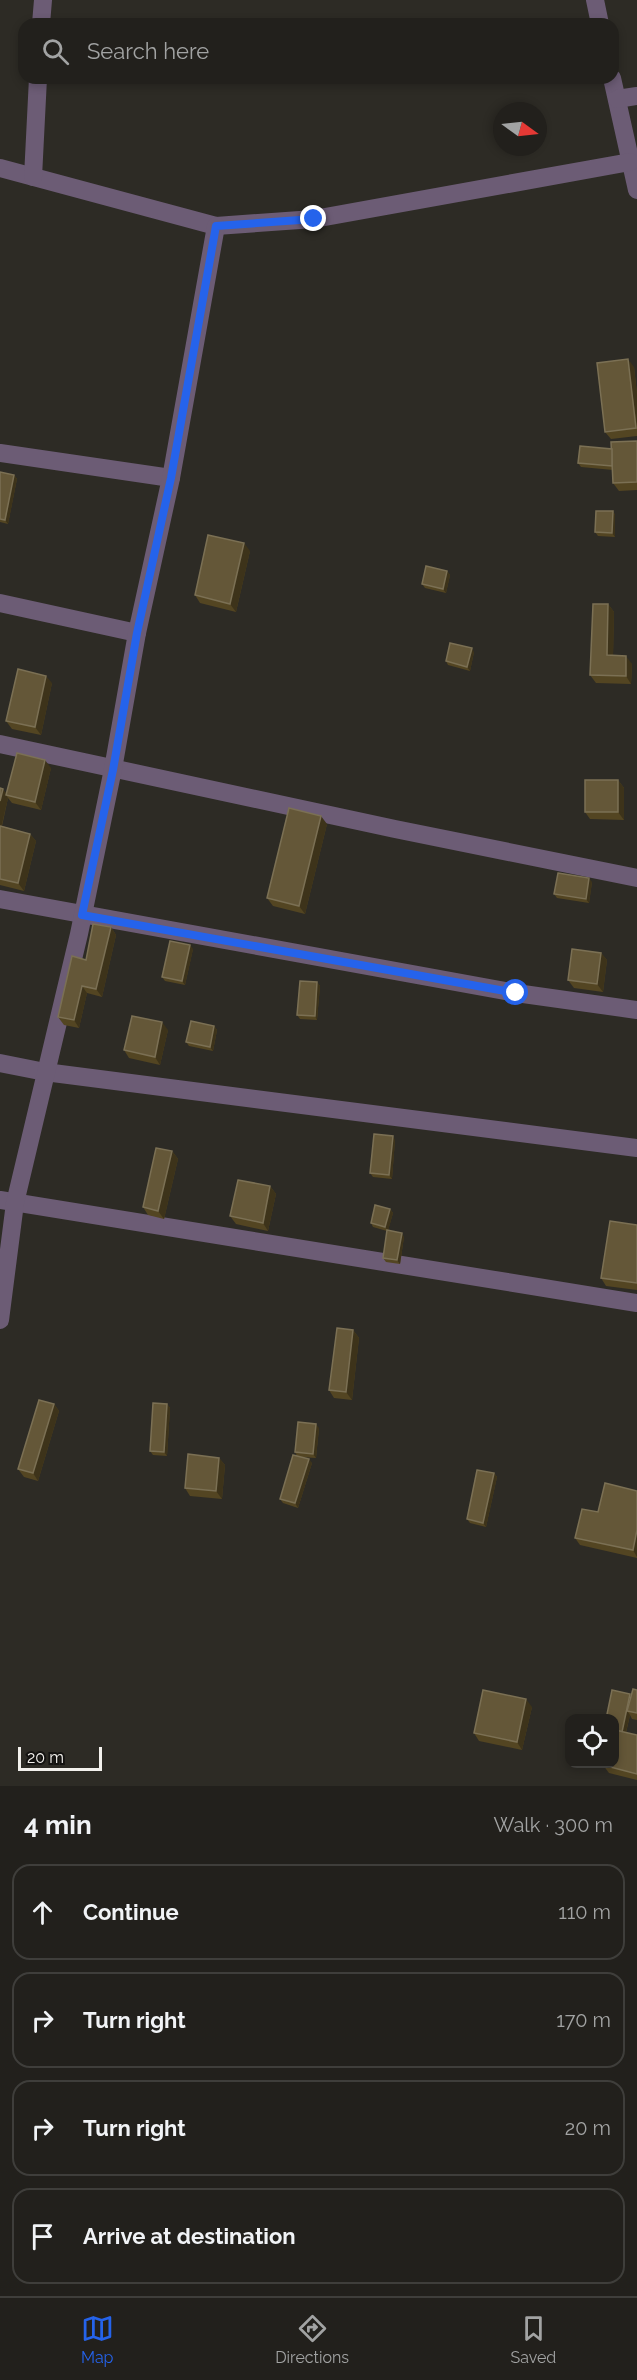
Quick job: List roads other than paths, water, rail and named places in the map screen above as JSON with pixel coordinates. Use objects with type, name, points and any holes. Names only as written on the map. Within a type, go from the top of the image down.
[{"type":"street","points":[[42,18],[43,0]]},
{"type":"street","points":[[595,0],[599,18]]},
{"type":"street","points":[[33,177],[38,84]]},
{"type":"street","points":[[613,84],[637,190]]},
{"type":"street","points":[[617,99],[637,96]]},
{"type":"street","points":[[0,168],[216,226],[314,219],[630,162]]},
{"type":"street","points":[[0,1320],[8,1202],[45,1072],[113,770],[137,633],[171,478],[216,226]]},
{"type":"street","points":[[0,453],[171,478]]},
{"type":"street","points":[[0,603],[137,633]]},
{"type":"street","points":[[0,744],[113,770],[637,878]]},
{"type":"street","points":[[0,899],[516,993],[637,1010]]},
{"type":"street","points":[[0,1063],[45,1072],[637,1148]]},
{"type":"street","points":[[8,1202],[637,1303]]}]
